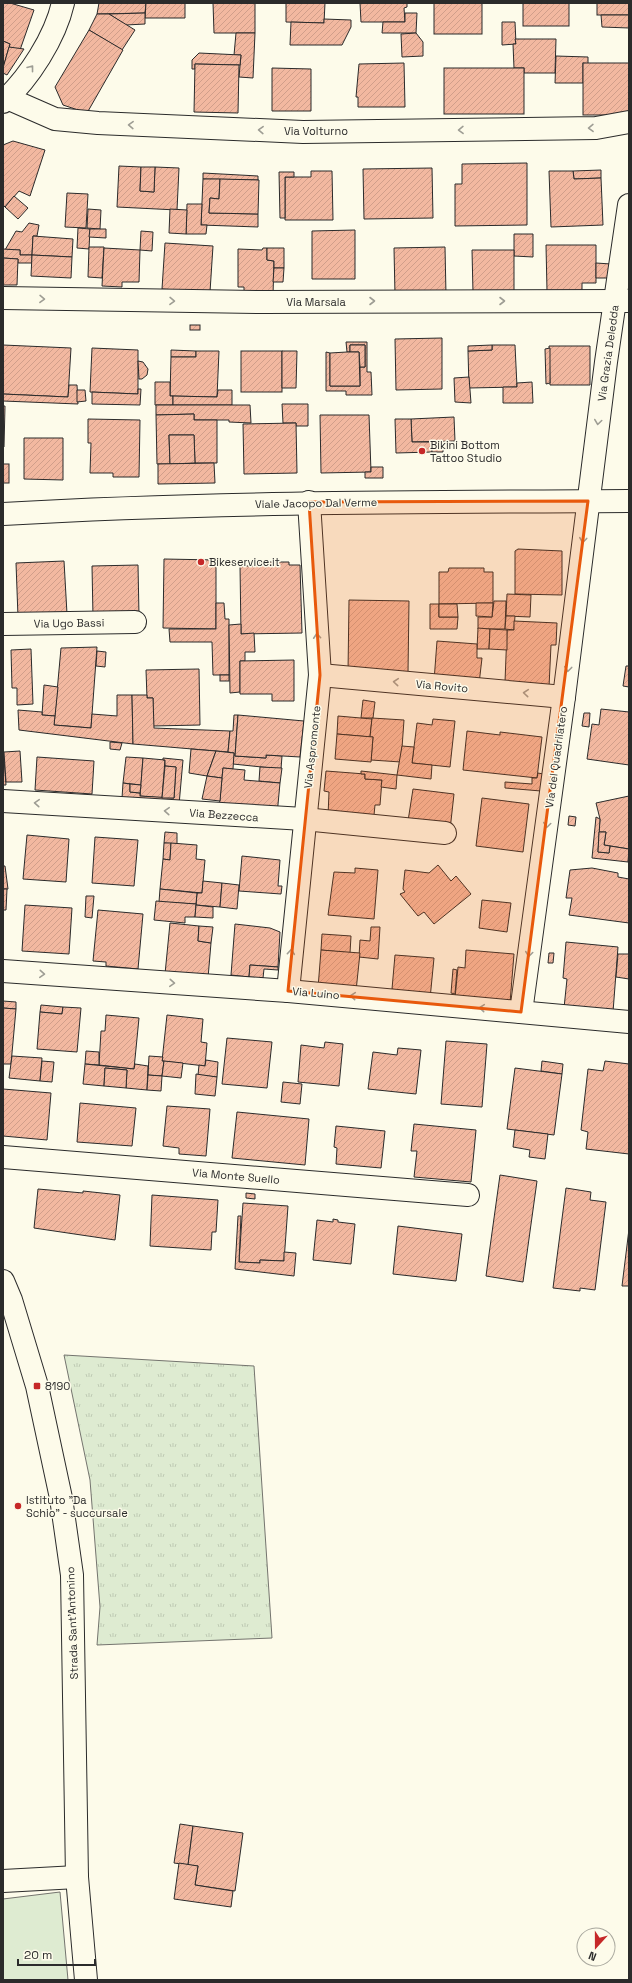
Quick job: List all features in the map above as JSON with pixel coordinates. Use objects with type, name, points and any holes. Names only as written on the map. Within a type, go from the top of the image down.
[{"type":"street","points":[[5,100],[42,55],[52,35],[63,3]]},
{"type":"street","name":"Via Volturno","points":[[5,100],[55,119],[98,123],[280,131],[596,128],[629,122]]},
{"type":"street","name":"Via Grazia Deledda","points":[[588,501],[622,300],[629,205]]},
{"type":"street","name":"Via Marsala","points":[[3,298],[262,302],[622,300]]},
{"type":"street","name":"Via del Quadrilatero","points":[[521,1012],[564,697],[588,501]]},
{"type":"street","name":"Viale Jacopo Dal Verme","points":[[3,514],[121,507],[309,502],[629,501]]},
{"type":"street","name":"Via Aspromonte","points":[[288,990],[304,820],[320,675],[309,502]]},
{"type":"street","name":"Via Ugo Bassi","points":[[3,624],[135,622]]},
{"type":"street","name":"Via Rovito","points":[[320,675],[564,697]]},
{"type":"street","name":"Via Bezzecca","points":[[3,801],[304,820],[445,833]]},
{"type":"street","name":"Via Luino","points":[[3,971],[288,990],[629,1022]]},
{"type":"street","name":"Via Monte Suello","points":[[3,1157],[468,1195]]},
{"type":"street","name":"Strada Sant'Antonino","points":[[3,1282],[11,1300],[37,1386],[61,1498],[72,1575],[77,1877],[86,1980]]},
{"type":"street","points":[[3,1881],[77,1877]]},
{"type":"highlighted area","points":[[588,501],[521,1012],[288,991],[320,675],[309,502]]},
{"type":"green space","points":[[64,1355],[254,1366],[272,1638],[97,1645],[100,1607],[90,1480]]},
{"type":"green space","points":[[60,1892],[68,1980],[3,1980],[3,1899]]},
{"type":"building","points":[[3,3],[10,3],[34,10],[20,50],[9,47],[10,44],[3,41]]},
{"type":"building","points":[[99,3],[146,3],[145,13],[97,14]]},
{"type":"building","points":[[146,3],[185,3],[185,18],[145,18]]},
{"type":"building","points":[[213,3],[255,3],[255,33],[214,33]]},
{"type":"building","points":[[286,3],[325,3],[324,23],[286,22]]},
{"type":"building","points":[[360,3],[407,3],[407,7],[404,8],[405,22],[361,22]]},
{"type":"building","points":[[434,3],[482,3],[482,34],[434,34]]},
{"type":"building","points":[[523,3],[569,3],[569,26],[523,26]]},
{"type":"building","points":[[597,3],[629,3],[629,15],[597,15]]},
{"type":"building","points":[[145,13],[145,24],[126,25],[109,14]]},
{"type":"building","points":[[405,13],[417,13],[416,33],[382,33],[383,22],[405,22]]},
{"type":"building","points":[[97,14],[109,14],[135,30],[122,50],[89,30]]},
{"type":"building","points":[[601,15],[629,15],[629,28],[602,27]]},
{"type":"building","points":[[324,19],[351,20],[351,27],[342,45],[290,45],[291,22],[324,23]]},
{"type":"building","points":[[502,22],[515,22],[516,44],[502,45]]},
{"type":"building","points":[[89,30],[123,50],[87,113],[63,105],[55,87]]},
{"type":"building","points":[[236,33],[255,33],[253,78],[239,77],[241,55],[234,55]]},
{"type":"building","points":[[416,33],[423,42],[423,56],[402,57],[401,34]]},
{"type":"building","points":[[515,39],[556,39],[555,73],[524,73],[524,68],[514,68],[513,44],[516,44]]},
{"type":"building","points":[[3,41],[10,44],[3,68]]},
{"type":"building","points":[[9,47],[24,49],[7,75],[3,73],[3,68]]},
{"type":"building","points":[[199,53],[241,55],[240,65],[195,64],[195,69],[192,69],[192,60]]},
{"type":"building","points":[[556,56],[588,57],[588,64],[583,63],[583,83],[555,83]]},
{"type":"building","points":[[404,63],[405,107],[358,107],[358,97],[356,97],[359,64]]},
{"type":"building","points":[[583,63],[629,63],[629,115],[583,115]]},
{"type":"building","points":[[195,64],[239,65],[238,113],[194,112]]},
{"type":"building","points":[[272,68],[311,69],[311,111],[272,111]]},
{"type":"building","points":[[444,68],[524,68],[524,114],[444,114]]},
{"type":"building","points":[[13,141],[45,150],[30,196],[19,191],[5,207],[3,205],[3,145]]},
{"type":"building","points":[[527,163],[527,225],[455,226],[455,184],[462,184],[462,164]]},
{"type":"building","points":[[119,166],[141,167],[140,191],[154,192],[155,167],[179,168],[177,210],[117,207]]},
{"type":"building","points":[[141,167],[155,167],[154,192],[140,191]]},
{"type":"building","points":[[432,168],[433,218],[364,219],[363,169]]},
{"type":"building","points":[[601,170],[601,178],[574,179],[573,171]]},
{"type":"building","points":[[311,171],[332,171],[333,220],[285,220],[285,177],[311,177]]},
{"type":"building","points":[[549,171],[573,171],[574,179],[601,178],[603,225],[551,227]]},
{"type":"building","points":[[279,172],[294,172],[294,177],[285,177],[285,218],[280,218]]},
{"type":"building","points":[[203,173],[258,176],[258,180],[203,179]]},
{"type":"building","points":[[203,179],[220,179],[219,199],[210,198],[209,213],[258,214],[258,227],[201,225]]},
{"type":"building","points":[[220,179],[259,180],[258,214],[209,213],[210,198],[219,199]]},
{"type":"building","points":[[67,193],[88,194],[86,228],[65,227]]},
{"type":"building","points":[[14,196],[28,208],[18,219],[5,207]]},
{"type":"building","points":[[187,204],[202,204],[201,225],[207,225],[206,234],[186,234]]},
{"type":"building","points":[[88,209],[101,210],[100,229],[87,228]]},
{"type":"building","points":[[170,209],[187,210],[186,234],[169,233]]},
{"type":"building","points":[[29,223],[39,225],[37,236],[33,236],[32,255],[20,255],[20,250],[5,250],[16,231],[22,232]]},
{"type":"building","points":[[78,228],[90,229],[89,249],[77,248]]},
{"type":"building","points":[[90,229],[106,229],[106,238],[89,237]]},
{"type":"building","points":[[355,230],[355,279],[312,279],[312,231]]},
{"type":"building","points":[[141,231],[153,232],[152,251],[140,250]]},
{"type":"building","points":[[514,234],[533,234],[533,257],[514,256]]},
{"type":"building","points":[[33,236],[73,239],[72,257],[32,255]]},
{"type":"building","points":[[165,243],[213,246],[210,292],[162,289]]},
{"type":"building","points":[[546,245],[596,245],[596,283],[582,283],[582,291],[547,291]]},
{"type":"building","points":[[89,247],[104,247],[102,278],[88,277]]},
{"type":"building","points":[[445,247],[446,295],[395,295],[394,248]]},
{"type":"building","points":[[104,248],[140,250],[139,282],[122,282],[122,287],[102,286]]},
{"type":"building","points":[[263,248],[267,248],[267,260],[274,261],[273,295],[244,295],[244,287],[238,287],[238,249],[262,250]]},
{"type":"building","points":[[267,248],[284,248],[284,268],[274,268],[274,261],[267,260]]},
{"type":"building","points":[[3,249],[20,250],[20,255],[32,255],[32,263],[18,263],[18,259],[3,258]]},
{"type":"building","points":[[472,250],[514,250],[514,293],[473,293]]},
{"type":"building","points":[[32,255],[72,257],[71,278],[31,276]]},
{"type":"building","points":[[3,258],[18,259],[17,285],[3,285]]},
{"type":"building","points":[[596,263],[611,264],[610,278],[596,278]]},
{"type":"building","points":[[274,268],[284,268],[283,282],[273,282]]},
{"type":"building","points":[[190,325],[200,325],[200,330],[190,330]]},
{"type":"building","points":[[442,338],[442,389],[396,390],[395,339]]},
{"type":"building","points":[[346,342],[367,342],[367,372],[371,372],[372,395],[346,395],[346,391],[326,391],[326,352],[330,353],[330,386],[360,386],[360,367],[365,367],[365,345],[350,345],[350,352],[347,352]]},
{"type":"building","points":[[3,345],[71,348],[68,397],[3,394]]},
{"type":"building","points":[[350,345],[365,345],[365,367],[360,367],[359,352],[350,352]]},
{"type":"building","points":[[492,345],[515,345],[517,387],[469,388],[468,351],[492,350]]},
{"type":"building","points":[[492,345],[492,350],[468,351],[468,346]]},
{"type":"building","points":[[549,346],[590,346],[590,385],[550,385]]},
{"type":"building","points":[[92,348],[138,350],[138,394],[90,392]]},
{"type":"building","points":[[550,348],[550,383],[546,384],[545,349]]},
{"type":"building","points":[[171,350],[196,351],[196,357],[171,357]]},
{"type":"building","points":[[196,351],[219,351],[217,397],[170,396],[171,357],[196,357]]},
{"type":"building","points":[[241,351],[282,351],[282,392],[241,392]]},
{"type":"building","points":[[282,351],[297,351],[296,388],[282,388]]},
{"type":"building","points":[[359,352],[360,386],[330,386],[330,353]]},
{"type":"building","points":[[138,361],[143,362],[148,369],[147,375],[142,379],[139,379]]},
{"type":"building","points":[[469,377],[471,403],[455,402],[454,378]]},
{"type":"building","points":[[155,382],[170,382],[170,396],[173,396],[173,405],[155,405]]},
{"type":"building","points":[[532,382],[533,403],[503,403],[503,387],[517,387],[517,383]]},
{"type":"building","points":[[69,385],[77,385],[78,404],[3,401],[3,394],[68,397]]},
{"type":"building","points":[[138,389],[141,389],[140,405],[92,404],[92,392],[138,394]]},
{"type":"building","points":[[77,390],[85,390],[86,401],[77,402]]},
{"type":"building","points":[[218,390],[232,390],[232,405],[173,405],[173,396],[217,397]]},
{"type":"building","points":[[282,404],[308,404],[308,426],[296,426],[296,423],[283,423]]},
{"type":"building","points":[[156,405],[250,405],[251,423],[229,422],[229,420],[194,420],[194,414],[156,415]]},
{"type":"building","points":[[3,406],[5,406],[4,447],[3,447]]},
{"type":"building","points":[[194,414],[194,420],[217,420],[217,463],[195,463],[194,435],[169,435],[170,464],[157,464],[156,415]]},
{"type":"building","points":[[320,415],[369,415],[371,472],[321,473]]},
{"type":"building","points":[[454,417],[455,441],[412,442],[411,419]]},
{"type":"building","points":[[88,419],[140,420],[139,477],[113,477],[113,473],[90,473],[91,443],[88,443]]},
{"type":"building","points":[[395,419],[411,419],[412,442],[432,442],[432,452],[396,453]]},
{"type":"building","points":[[296,423],[297,473],[244,474],[243,424]]},
{"type":"building","points":[[169,435],[194,435],[195,463],[170,464]]},
{"type":"building","points":[[24,438],[63,438],[63,480],[24,479]]},
{"type":"building","points":[[443,441],[443,452],[432,452],[432,442]]},
{"type":"building","points":[[214,463],[215,483],[158,484],[158,464]]},
{"type":"building","points":[[3,464],[9,464],[9,483],[3,483]]},
{"type":"building","points":[[371,467],[383,467],[383,478],[365,478],[365,472],[371,472]]},
{"type":"building","points":[[518,549],[562,551],[562,595],[515,594],[515,551]]},
{"type":"building","points":[[164,559],[216,560],[216,629],[163,628]]},
{"type":"building","points":[[64,561],[67,614],[18,617],[16,563]]},
{"type":"building","points":[[252,562],[289,562],[289,565],[300,565],[302,633],[241,634],[240,566],[253,566]]},
{"type":"building","points":[[138,565],[139,616],[93,617],[92,566]]},
{"type":"building","points":[[449,568],[484,568],[484,572],[493,572],[493,603],[439,604],[439,572],[448,572]]},
{"type":"building","points":[[507,594],[531,595],[530,617],[506,616]]},
{"type":"building","points":[[349,600],[409,601],[408,673],[348,672]]},
{"type":"building","points":[[494,601],[506,601],[505,629],[478,629],[478,617],[492,617]]},
{"type":"building","points":[[216,603],[224,603],[225,619],[229,619],[229,675],[213,675],[212,642],[170,642],[169,629],[216,629]]},
{"type":"building","points":[[476,603],[493,603],[492,617],[476,616]]},
{"type":"building","points":[[430,604],[439,604],[439,617],[458,617],[457,629],[430,629]]},
{"type":"building","points":[[439,604],[457,604],[458,617],[439,617]]},
{"type":"building","points":[[506,616],[515,616],[514,630],[505,629]]},
{"type":"building","points":[[514,621],[557,623],[556,645],[551,645],[549,687],[505,682],[507,630],[514,630]]},
{"type":"building","points":[[241,624],[241,634],[254,633],[255,652],[245,652],[245,661],[240,661],[240,692],[230,693],[229,625]]},
{"type":"building","points":[[478,628],[490,629],[489,649],[477,649]]},
{"type":"building","points":[[490,629],[507,630],[507,650],[489,649]]},
{"type":"building","points":[[437,641],[477,644],[477,658],[482,658],[479,684],[434,681]]},
{"type":"building","points":[[97,647],[91,728],[54,725],[61,648]]},
{"type":"building","points":[[31,649],[33,704],[17,705],[17,688],[12,688],[11,650]]},
{"type":"building","points":[[97,651],[106,652],[105,667],[96,666]]},
{"type":"building","points":[[294,660],[294,701],[272,701],[272,694],[240,694],[240,661]]},
{"type":"building","points":[[626,666],[629,666],[629,687],[623,686]]},
{"type":"building","points":[[199,669],[200,725],[153,726],[153,698],[147,698],[146,670]]},
{"type":"building","points":[[220,675],[229,675],[229,681],[220,681]]},
{"type":"building","points":[[44,685],[58,687],[55,716],[42,715]]},
{"type":"building","points":[[117,695],[132,695],[133,744],[19,730],[18,710],[42,712],[42,715],[55,716],[54,725],[91,728],[92,714],[117,716]]},
{"type":"building","points":[[132,695],[147,695],[147,698],[153,698],[154,728],[230,731],[228,752],[133,744]]},
{"type":"building","points":[[363,700],[375,702],[373,718],[361,718]]},
{"type":"building","points":[[601,709],[629,712],[629,765],[587,759],[592,724],[599,725]]},
{"type":"building","points":[[584,713],[590,713],[589,727],[582,726]]},
{"type":"building","points":[[234,715],[238,715],[235,756],[266,758],[266,755],[282,756],[281,769],[233,764],[234,753],[228,752],[230,731],[233,731]]},
{"type":"building","points":[[238,715],[304,721],[300,757],[266,755],[266,758],[235,756]]},
{"type":"building","points":[[338,716],[372,719],[370,737],[337,734]]},
{"type":"building","points":[[372,718],[404,720],[401,762],[371,760],[373,737],[370,737]]},
{"type":"building","points":[[433,719],[455,721],[450,767],[412,763],[417,723],[432,725]]},
{"type":"building","points":[[467,731],[500,735],[500,732],[542,737],[537,778],[463,770]]},
{"type":"building","points":[[337,734],[373,737],[371,762],[335,759]]},
{"type":"building","points":[[110,742],[122,743],[120,750],[110,749]]},
{"type":"building","points":[[3,744],[6,785],[3,785]]},
{"type":"building","points":[[402,746],[414,747],[412,763],[432,765],[431,779],[397,775]]},
{"type":"building","points":[[191,749],[216,751],[207,776],[189,773]]},
{"type":"building","points":[[20,751],[22,782],[6,782],[4,752]]},
{"type":"building","points":[[216,751],[234,753],[233,769],[223,768],[222,778],[207,776]]},
{"type":"building","points":[[37,757],[94,761],[92,794],[35,790]]},
{"type":"building","points":[[126,757],[143,758],[141,785],[123,783]]},
{"type":"building","points":[[143,758],[165,760],[162,798],[140,796]]},
{"type":"building","points":[[163,758],[183,760],[179,805],[122,798],[123,783],[130,784],[130,792],[140,793],[140,796],[174,798],[176,767],[165,766],[165,760],[163,760]]},
{"type":"building","points":[[165,766],[176,767],[174,798],[162,798]]},
{"type":"building","points":[[260,767],[282,768],[280,783],[259,781]]},
{"type":"building","points":[[223,768],[245,770],[244,780],[280,783],[277,815],[219,809]]},
{"type":"building","points":[[326,771],[365,774],[365,779],[382,780],[380,805],[375,805],[374,815],[328,816],[329,792],[324,791]]},
{"type":"building","points":[[361,771],[397,775],[396,789],[381,787],[382,780],[365,779],[365,774],[361,774]]},
{"type":"building","points":[[538,773],[543,774],[541,791],[505,788],[505,782],[532,784],[532,778],[537,778]]},
{"type":"building","points":[[207,776],[222,778],[220,801],[202,799]]},
{"type":"building","points":[[130,784],[141,785],[140,793],[130,792]]},
{"type":"building","points":[[413,789],[454,794],[450,830],[408,821]]},
{"type":"building","points":[[629,796],[629,849],[604,845],[606,832],[599,832],[600,819],[596,803]]},
{"type":"building","points":[[482,798],[529,804],[523,852],[476,846]]},
{"type":"building","points":[[569,816],[576,817],[575,826],[568,825]]},
{"type":"building","points":[[596,817],[600,819],[598,852],[609,853],[610,846],[629,849],[628,862],[592,858]]},
{"type":"building","points":[[165,832],[177,833],[177,844],[164,843]]},
{"type":"building","points":[[599,832],[606,832],[604,845],[610,846],[609,853],[598,852]]},
{"type":"building","points":[[27,835],[69,839],[66,882],[23,879]]},
{"type":"building","points":[[95,837],[138,840],[134,886],[92,883]]},
{"type":"building","points":[[164,843],[171,843],[170,860],[163,859]]},
{"type":"building","points":[[171,843],[197,845],[196,859],[205,860],[202,893],[160,889],[163,859],[170,860]]},
{"type":"building","points":[[242,856],[280,860],[278,886],[282,886],[281,894],[239,891]]},
{"type":"building","points":[[438,865],[451,881],[456,876],[471,894],[434,924],[424,912],[418,916],[400,894],[405,892],[403,889],[405,870],[429,873]]},
{"type":"building","points":[[3,866],[5,866],[8,889],[3,889]]},
{"type":"building","points":[[355,868],[378,870],[374,919],[328,915],[334,872],[355,873]]},
{"type":"building","points":[[592,868],[618,873],[618,877],[629,879],[629,923],[569,915],[572,898],[566,898],[570,870]]},
{"type":"building","points":[[203,881],[222,883],[220,907],[196,905],[197,893],[202,893]]},
{"type":"building","points":[[222,883],[239,885],[237,909],[220,907]]},
{"type":"building","points":[[3,889],[7,889],[6,910],[3,910]]},
{"type":"building","points":[[160,889],[197,893],[196,904],[159,902]]},
{"type":"building","points":[[86,896],[94,896],[92,918],[85,917]]},
{"type":"building","points":[[482,900],[511,903],[507,932],[479,928]]},
{"type":"building","points":[[156,901],[196,904],[195,917],[185,917],[185,923],[154,920]]},
{"type":"building","points":[[25,905],[72,908],[69,954],[22,951]]},
{"type":"building","points":[[196,905],[213,907],[213,918],[195,917]]},
{"type":"building","points":[[98,910],[143,914],[138,969],[106,966],[106,962],[93,961]]},
{"type":"building","points":[[170,923],[199,926],[198,941],[211,943],[208,978],[165,974]]},
{"type":"building","points":[[235,924],[270,928],[280,932],[278,967],[250,965],[249,977],[231,975]]},
{"type":"building","points":[[199,926],[213,927],[211,943],[198,941]]},
{"type":"building","points":[[371,927],[380,927],[378,959],[359,957],[360,940],[370,941]]},
{"type":"building","points":[[322,934],[351,936],[350,953],[321,950]]},
{"type":"building","points":[[566,942],[618,947],[613,1012],[564,1008],[567,979],[563,978]]},
{"type":"building","points":[[321,950],[360,953],[356,991],[318,988]]},
{"type":"building","points":[[466,950],[514,954],[510,1003],[455,998],[458,967],[465,968]]},
{"type":"building","points":[[549,953],[554,953],[553,963],[548,963]]},
{"type":"building","points":[[618,954],[629,954],[629,979],[616,977]]},
{"type":"building","points":[[395,955],[434,958],[430,999],[392,989]]},
{"type":"building","points":[[250,965],[278,967],[278,970],[264,969],[263,978],[249,977]]},
{"type":"building","points":[[453,969],[457,970],[455,994],[451,993]]},
{"type":"building","points":[[3,1001],[16,1002],[16,1009],[3,1008]]},
{"type":"building","points":[[41,1005],[63,1007],[62,1014],[40,1012]]},
{"type":"building","points":[[63,1007],[81,1008],[77,1052],[37,1049],[40,1012],[62,1014]]},
{"type":"building","points":[[3,1008],[16,1009],[11,1064],[3,1064]]},
{"type":"building","points":[[106,1015],[139,1018],[134,1069],[99,1065],[101,1031],[105,1031]]},
{"type":"building","points":[[167,1015],[203,1019],[201,1042],[207,1043],[205,1066],[162,1061]]},
{"type":"building","points":[[227,1038],[272,1042],[267,1088],[222,1084]]},
{"type":"building","points":[[446,1041],[487,1044],[482,1107],[441,1104]]},
{"type":"building","points":[[325,1042],[343,1044],[339,1086],[298,1082],[301,1045],[324,1048]]},
{"type":"building","points":[[398,1048],[421,1050],[416,1094],[368,1089],[373,1052],[397,1055]]},
{"type":"building","points":[[86,1051],[99,1052],[99,1065],[85,1064]]},
{"type":"building","points":[[12,1056],[42,1058],[40,1081],[9,1078]]},
{"type":"building","points":[[149,1056],[163,1057],[162,1061],[164,1061],[162,1076],[148,1075]]},
{"type":"building","points":[[206,1060],[218,1062],[217,1077],[198,1075],[199,1065],[205,1066]]},
{"type":"building","points":[[42,1061],[54,1062],[52,1082],[40,1081]]},
{"type":"building","points":[[164,1061],[183,1063],[181,1078],[162,1076]]},
{"type":"building","points":[[542,1061],[563,1064],[562,1074],[541,1071]]},
{"type":"building","points":[[605,1061],[629,1064],[629,1154],[586,1149],[588,1132],[581,1130],[588,1069],[603,1071]]},
{"type":"building","points":[[85,1064],[134,1069],[135,1064],[148,1066],[147,1090],[126,1088],[127,1070],[105,1068],[104,1086],[83,1084]]},
{"type":"building","points":[[105,1068],[127,1070],[126,1088],[104,1086]]},
{"type":"building","points":[[515,1068],[562,1074],[554,1135],[507,1129]]},
{"type":"building","points":[[196,1074],[217,1077],[215,1096],[195,1094]]},
{"type":"building","points":[[148,1075],[162,1076],[161,1091],[147,1090]]},
{"type":"building","points":[[283,1082],[302,1084],[300,1104],[281,1102]]},
{"type":"building","points":[[3,1089],[51,1093],[47,1140],[3,1136]]},
{"type":"building","points":[[80,1103],[136,1108],[132,1146],[77,1142]]},
{"type":"building","points":[[167,1106],[210,1109],[206,1156],[179,1154],[179,1148],[163,1146]]},
{"type":"building","points":[[237,1112],[309,1119],[305,1165],[232,1158]]},
{"type":"building","points":[[414,1124],[476,1130],[471,1182],[414,1177],[417,1151],[411,1151]]},
{"type":"building","points":[[336,1126],[385,1131],[381,1168],[336,1164],[337,1148],[334,1147]]},
{"type":"building","points":[[515,1130],[548,1134],[545,1159],[529,1157],[530,1150],[513,1147]]},
{"type":"building","points":[[500,1175],[537,1181],[523,1282],[486,1276]]},
{"type":"building","points":[[566,1188],[591,1192],[590,1200],[606,1202],[595,1290],[580,1288],[580,1291],[553,1288]]},
{"type":"building","points":[[38,1189],[83,1193],[83,1191],[120,1195],[115,1240],[34,1228]]},
{"type":"building","points":[[246,1193],[255,1194],[255,1199],[246,1198]]},
{"type":"building","points":[[152,1195],[218,1200],[216,1232],[212,1232],[211,1250],[150,1246]]},
{"type":"building","points":[[243,1203],[288,1206],[284,1261],[260,1260],[260,1263],[239,1262]]},
{"type":"building","points":[[238,1216],[241,1216],[239,1262],[260,1263],[260,1260],[284,1261],[284,1252],[296,1253],[294,1276],[235,1269]]},
{"type":"building","points":[[333,1219],[338,1220],[338,1222],[355,1224],[351,1264],[313,1260],[317,1220],[333,1222]]},
{"type":"building","points":[[398,1226],[462,1234],[456,1281],[393,1274]]},
{"type":"building","points":[[629,1229],[629,1286],[622,1286]]},
{"type":"building","points":[[180,1824],[193,1826],[188,1865],[174,1863]]},
{"type":"building","points":[[193,1826],[243,1833],[235,1891],[195,1885],[198,1866],[188,1865]]},
{"type":"building","points":[[179,1863],[198,1866],[195,1885],[233,1891],[231,1907],[174,1899]]},
{"type":"place","name":"Bikini Bottom Tattoo Studio","points":[[422,451]]},
{"type":"place","name":"Bikeservice.it","points":[[201,562]]},
{"type":"place","name":"8190","points":[[37,1386]]},
{"type":"place","name":"Istituto \"Da Schio\" - succursale","points":[[18,1506]]}]
